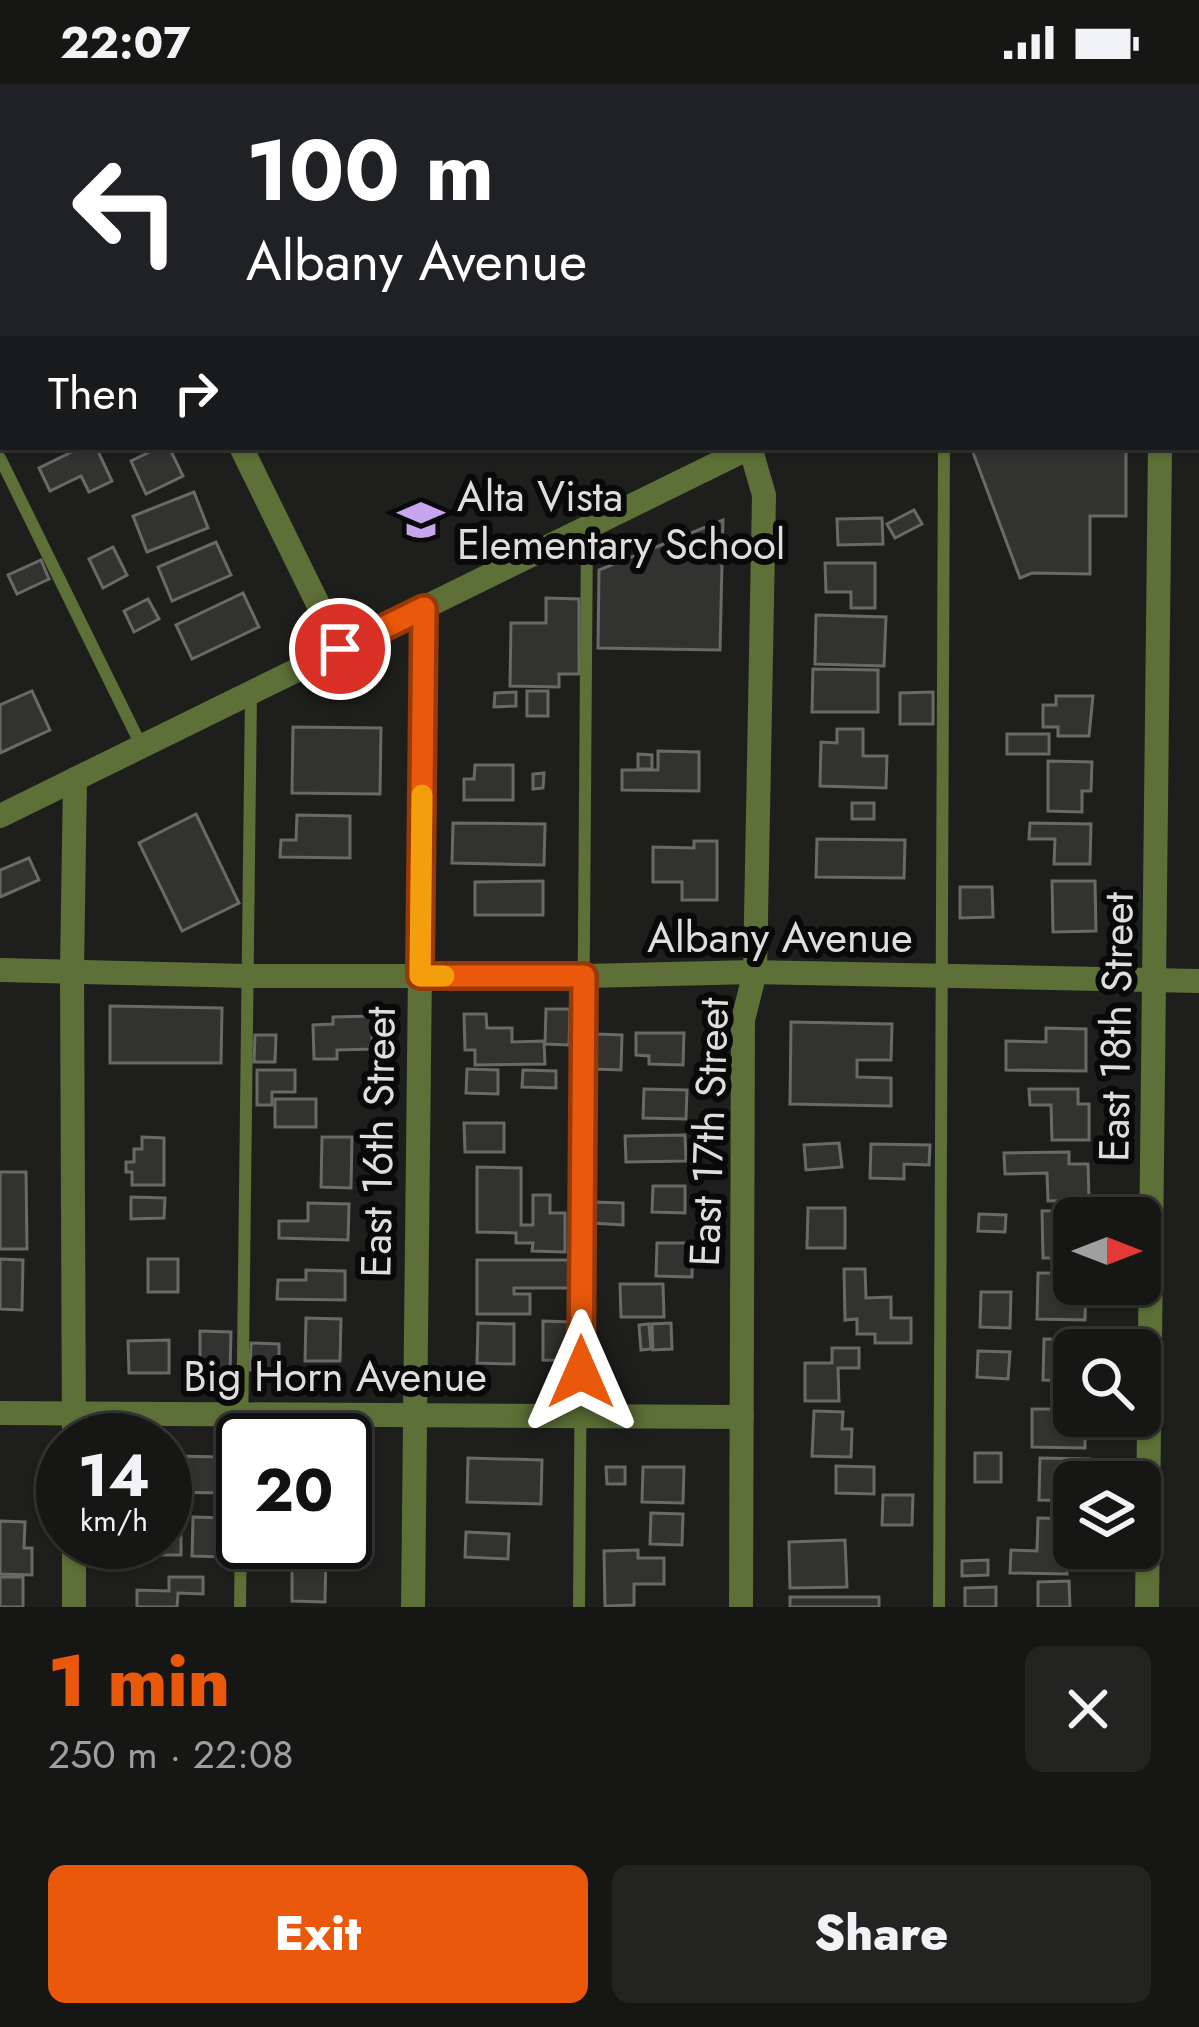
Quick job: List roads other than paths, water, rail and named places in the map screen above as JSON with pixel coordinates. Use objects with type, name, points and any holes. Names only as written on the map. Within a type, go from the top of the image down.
[{"type":"street","points":[[242,450],[340,649]]},
{"type":"street","points":[[0,816],[745,450]]},
{"type":"street","name":"East 17th Street","points":[[741,1607],[743,1020],[755,972],[764,495],[752,450]]},
{"type":"street","name":"East 18th Street","points":[[1147,1607],[1160,450]]},
{"type":"street","name":"East 16th Street","points":[[412,1607],[424,608]]},
{"type":"street","points":[[74,1413],[71,970],[75,779]]},
{"type":"street","name":"Albany Avenue","points":[[0,970],[248,976],[755,972],[1199,981]]},
{"type":"street","name":"Big Horn Avenue","points":[[0,1413],[36,1413]]},
{"type":"street","name":"Big Horn Avenue","points":[[372,1415],[742,1417]]},
{"type":"street","points":[[74,1569],[74,1607]]},
{"type":"lane","points":[[939,1607],[944,450]]},
{"type":"lane","points":[[0,458],[141,745]]},
{"type":"lane","points":[[579,1607],[587,527]]},
{"type":"lane","points":[[242,1413],[251,693]]},
{"type":"lane","points":[[240,1569],[240,1607]]},
{"type":"place","name":"Alta Vista Elementary School","points":[[421,520]]}]
